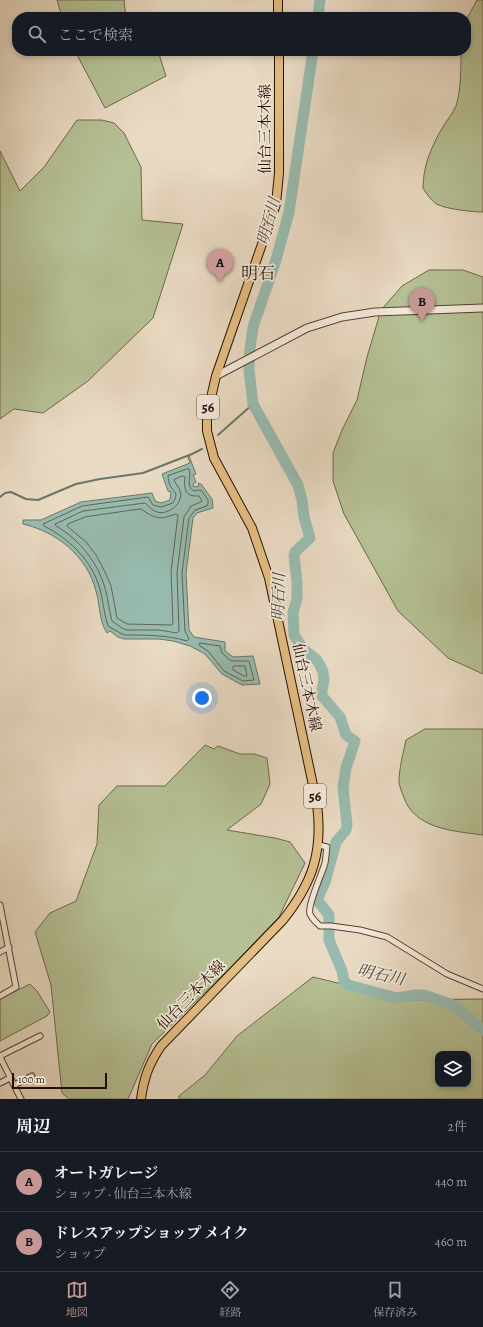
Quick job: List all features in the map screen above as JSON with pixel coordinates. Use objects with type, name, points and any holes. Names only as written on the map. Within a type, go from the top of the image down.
[{"type":"main road","points":[[278,0],[278,12]]},
{"type":"main road","name":"仙台三本木線","points":[[141,1099],[146,1074],[152,1060],[161,1046],[294,907],[309,877],[316,859],[319,845],[317,804],[269,578],[252,528],[214,458],[208,439],[207,415],[216,376],[276,204],[279,173],[279,56]]},
{"type":"street","points":[[216,376],[242,364],[307,328],[342,316],[375,312],[483,308]]},
{"type":"street","points":[[319,845],[327,847],[325,863],[309,911],[310,916],[320,926],[360,930],[387,937],[447,974],[483,989]]},
{"type":"street","points":[[0,905],[16,987],[0,996]]},
{"type":"street","points":[[0,952],[9,947]]},
{"type":"street","points":[[21,1099],[0,1057],[40,1036]]},
{"type":"street","points":[[14,1085],[32,1076]]},
{"type":"street","points":[[0,1083],[10,1078]]},
{"type":"green space","points":[[57,0],[124,0],[125,12],[61,12]]},
{"type":"green space","points":[[477,0],[483,0],[483,212],[458,210],[439,205],[431,200],[423,188],[426,163],[432,148],[444,125],[452,114],[458,100],[461,56],[471,56],[470,12]]},
{"type":"green space","points":[[78,56],[160,56],[166,76],[105,108]]},
{"type":"green space","points":[[77,120],[102,120],[114,123],[124,133],[141,167],[142,220],[183,224],[153,318],[88,381],[43,413],[14,409],[0,419],[0,151],[20,191],[44,167]]},
{"type":"green space","points":[[429,270],[463,270],[483,277],[483,674],[448,658],[398,611],[344,514],[333,481],[333,453],[342,430],[357,400],[367,357],[381,310],[402,286]]},
{"type":"green space","points":[[425,729],[483,729],[483,835],[447,830],[425,822],[408,806],[399,783],[402,756],[406,740]]},
{"type":"green space","points":[[205,745],[214,749],[218,746],[240,754],[254,754],[267,758],[270,784],[261,804],[227,830],[290,842],[305,863],[279,917],[226,972],[152,1044],[128,1099],[69,1099],[62,1093],[51,985],[35,932],[50,913],[76,901],[97,844],[99,805],[117,786],[165,786]]},
{"type":"green space","points":[[313,977],[395,1000],[483,999],[483,1099],[179,1099],[179,1096],[205,1075],[237,1036]]},
{"type":"green space","points":[[30,984],[37,991],[50,1012],[47,1016],[0,1041],[0,999]]},
{"type":"water","points":[[189,456],[196,474],[193,475],[196,482],[193,484],[194,487],[199,486],[198,483],[201,484],[212,499],[213,508],[197,513],[193,518],[186,573],[189,630],[194,637],[225,642],[225,651],[233,657],[253,656],[260,684],[242,685],[222,674],[205,654],[190,646],[159,639],[124,639],[118,637],[110,631],[107,633],[102,624],[92,578],[86,567],[69,547],[59,539],[36,528],[23,524],[23,520],[41,520],[81,502],[152,493],[155,501],[161,503],[170,500],[171,492],[168,491],[162,474],[190,463]]},
{"type":"waterway","name":"明石川","points":[[319,12],[320,0]]},
{"type":"waterway","name":"明石川","points":[[312,56],[289,212],[276,260],[253,327],[249,370],[253,404],[298,485],[304,517],[310,538],[295,552],[294,556],[297,582],[297,599],[293,612],[294,635],[303,649],[316,659],[320,665],[324,680],[322,696],[340,717],[346,735],[355,741],[346,768],[343,787],[347,825],[346,830],[336,842],[325,882],[317,900],[329,915],[329,940],[342,971],[344,981],[348,985],[397,998],[424,995],[458,1007],[483,1030]]},
{"type":"waterway","points":[[218,435],[253,404]]},
{"type":"waterway","points":[[0,497],[5,493],[11,492],[26,499],[38,500],[76,484],[143,473],[202,449]]},
{"type":"place","name":"オートガレージ","points":[[220,282]]},
{"type":"place","name":"ドレスアップショップ メイク","points":[[422,321]]},
{"type":"district","name":"明石","points":[[258,273]]}]
